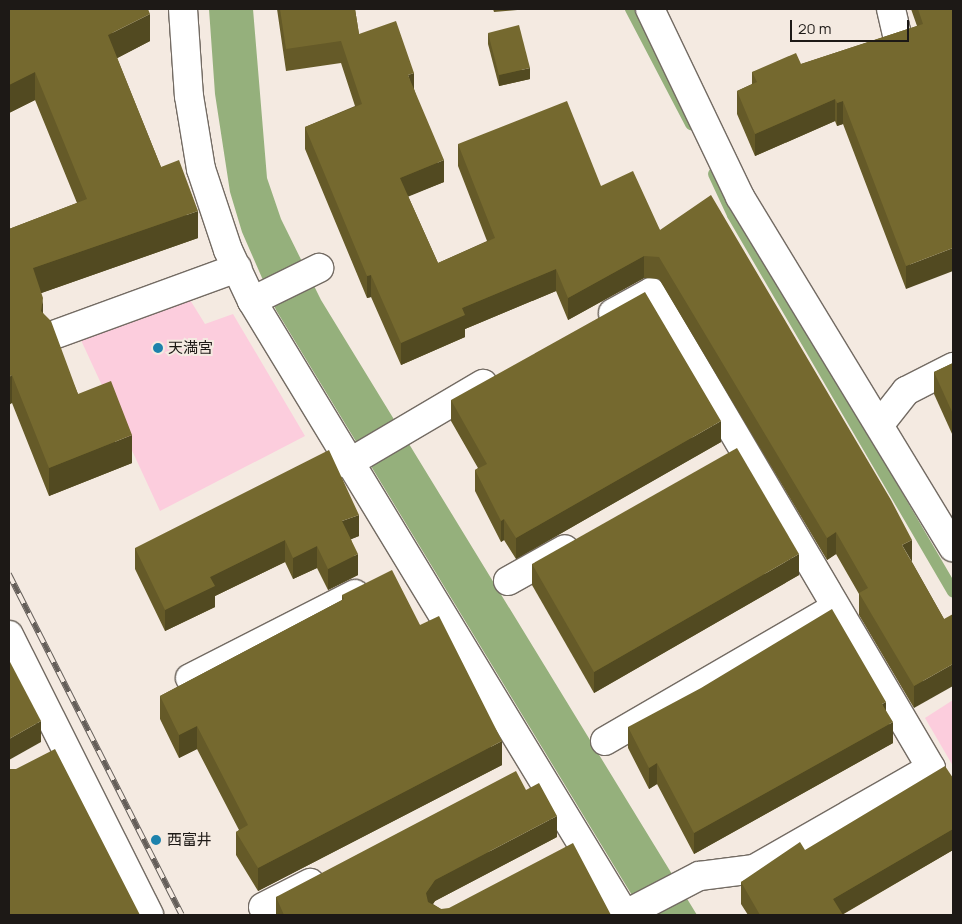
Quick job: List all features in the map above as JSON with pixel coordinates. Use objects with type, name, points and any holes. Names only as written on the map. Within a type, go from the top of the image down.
[{"type":"street","points":[[183,9],[189,96],[201,169],[236,268],[259,298],[353,460],[392,575],[533,766],[580,843],[628,913],[681,883],[699,876],[754,869],[931,768],[650,292],[591,325]]},
{"type":"street","points":[[650,9],[740,197],[880,424],[953,547]]},
{"type":"street","points":[[56,334],[236,268]]},
{"type":"street","points":[[259,298],[315,270]]},
{"type":"street","points":[[880,424],[906,391],[953,367]]},
{"type":"street","points":[[353,460],[404,428],[506,371]]},
{"type":"street","points":[[716,463],[742,448]]},
{"type":"street","points":[[508,581],[586,537]]},
{"type":"street","points":[[190,678],[392,575]]},
{"type":"street","points":[[605,741],[836,607]]},
{"type":"street","points":[[9,635],[149,915]]},
{"type":"street","points":[[41,760],[65,748]]},
{"type":"street","points":[[506,780],[533,766]]},
{"type":"street","points":[[554,857],[580,843]]},
{"type":"street","points":[[263,907],[332,871]]},
{"type":"shaded area","points":[[209,9],[253,9],[267,178],[281,219],[321,300],[697,915],[644,915],[276,310],[242,232],[230,192],[215,94]]},
{"type":"shaded area","points":[[187,295],[205,324],[233,314],[305,436],[160,511],[80,338]]},
{"type":"shaded area","points":[[953,700],[953,766],[925,718]]},
{"type":"building","points":[[9,9],[148,9],[150,14],[108,35],[161,167],[179,160],[198,211],[33,268],[43,298],[41,311],[51,321],[78,394],[111,381],[132,435],[49,468],[12,375],[9,377],[9,229],[87,199],[35,72],[9,85]]},
{"type":"building","points":[[280,9],[355,9],[359,34],[396,21],[414,73],[408,75],[444,160],[400,178],[438,263],[495,238],[458,144],[567,101],[601,186],[633,171],[660,230],[711,195],[891,500],[912,540],[902,545],[944,619],[953,614],[953,664],[914,686],[859,593],[868,588],[836,532],[827,538],[659,257],[644,256],[568,298],[556,269],[462,308],[465,315],[401,343],[371,275],[367,276],[305,127],[362,104],[341,41],[286,49]]},
{"type":"building","points":[[918,9],[953,9],[953,248],[906,266],[843,101],[837,103],[835,99],[755,134],[737,91],[757,82],[752,72],[796,53],[801,64],[923,24]]},
{"type":"building","points":[[519,25],[530,68],[499,75],[488,33]]},
{"type":"building","points":[[645,292],[721,421],[516,538],[504,519],[501,521],[475,470],[487,464],[451,400]]},
{"type":"building","points":[[953,363],[953,414],[934,372]]},
{"type":"building","points":[[737,448],[799,554],[594,672],[532,564]]},
{"type":"building","points":[[329,450],[359,515],[342,521],[358,554],[328,569],[317,546],[293,558],[285,540],[210,577],[215,586],[165,610],[135,548]]},
{"type":"building","points":[[392,570],[420,625],[439,616],[502,741],[258,868],[236,832],[248,825],[197,726],[179,735],[160,696],[344,599],[342,595]]},
{"type":"building","points":[[832,609],[886,702],[882,704],[893,722],[694,833],[657,763],[649,768],[628,727],[701,688]]},
{"type":"building","points":[[9,660],[41,721],[9,739]]},
{"type":"building","points":[[55,749],[140,915],[9,915],[9,769],[16,769]]},
{"type":"building","points":[[945,766],[953,778],[953,829],[833,899],[843,915],[760,915],[741,882],[800,842],[805,850]]},
{"type":"building","points":[[516,771],[526,790],[539,783],[557,816],[435,880],[426,893],[428,902],[441,909],[449,908],[573,843],[611,915],[284,915],[276,897]]},
{"type":"waterway","points":[[631,9],[691,124]]},
{"type":"waterway","points":[[714,174],[733,215],[953,592]]},
{"type":"railway","points":[[9,574],[182,915]]},
{"type":"place","name":"天満宮","points":[[158,348]]},
{"type":"place","name":"西富井","points":[[156,840]]}]
